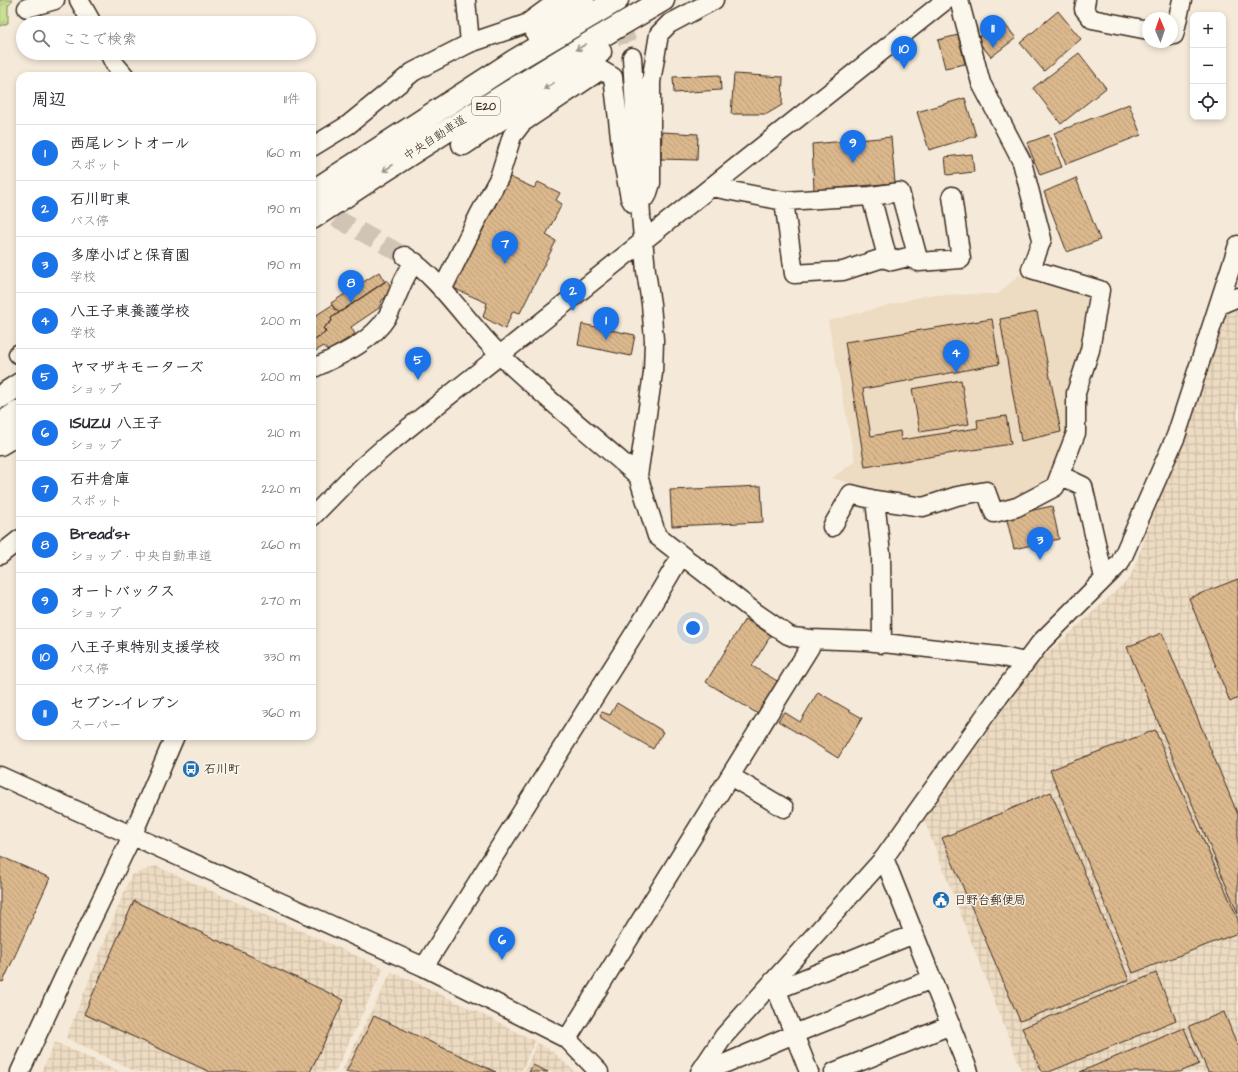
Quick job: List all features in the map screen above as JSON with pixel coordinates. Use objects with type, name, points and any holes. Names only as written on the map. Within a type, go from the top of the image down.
[{"type":"highway","points":[[372,152],[583,0]]},
{"type":"highway","name":"中央自動車道","points":[[316,189],[514,61],[617,0]]},
{"type":"highway","name":"中央自動車道","points":[[316,215],[475,112],[566,56],[663,0]]},
{"type":"highway","points":[[463,144],[604,50],[672,0]]},
{"type":"highway","points":[[0,397],[16,387]]},
{"type":"highway","points":[[0,424],[16,414]]},
{"type":"highway","points":[[0,444],[16,434]]},
{"type":"street","points":[[27,10],[55,0]]},
{"type":"street","points":[[79,0],[88,16]]},
{"type":"street","points":[[466,0],[470,43]]},
{"type":"street","points":[[316,145],[348,125],[413,72],[470,43],[526,24],[559,0]]},
{"type":"street","points":[[641,216],[651,183],[651,82],[659,34],[669,24],[714,0]]},
{"type":"street","points":[[316,513],[352,475],[404,431],[946,0]]},
{"type":"street","points":[[832,527],[851,494],[875,500],[923,507],[958,496],[986,491],[994,513],[1017,507],[1055,487],[1076,433],[1076,393],[1090,350],[1100,290],[1031,268],[1042,239],[1026,175],[1019,156],[981,83],[959,0]]},
{"type":"street","points":[[1086,0],[1084,9],[1092,19],[1142,29]]},
{"type":"street","points":[[1178,18],[1182,0]]},
{"type":"street","points":[[632,56],[641,216],[654,346],[653,373],[638,476],[657,536],[756,613],[788,635],[811,639],[866,641],[998,656],[1025,662]]},
{"type":"street","points":[[112,60],[122,72]]},
{"type":"street","points":[[442,290],[499,178],[512,136],[522,123],[601,70],[613,77],[623,162],[630,198],[641,216]]},
{"type":"street","points":[[711,187],[784,201],[871,196],[900,192],[919,262]]},
{"type":"street","points":[[871,196],[886,253],[883,258]]},
{"type":"street","points":[[784,201],[794,274],[843,271],[883,258],[892,261],[908,257],[919,262],[961,259],[952,196]]},
{"type":"street","points":[[701,1071],[724,1036],[884,858],[1041,642],[1104,578],[1120,564],[1176,436],[1238,245]]},
{"type":"street","points":[[316,367],[356,346],[387,317],[408,271],[410,259],[442,290],[500,355],[638,476]]},
{"type":"street","points":[[1219,305],[1238,297]]},
{"type":"street","points":[[1060,475],[1083,486],[1104,578]]},
{"type":"street","points":[[875,500],[880,554],[882,644]]},
{"type":"street","points":[[0,554],[16,542]]},
{"type":"street","points":[[424,967],[645,616],[681,556]]},
{"type":"street","points":[[567,1039],[810,647],[811,639]]},
{"type":"street","points":[[20,1072],[132,836],[173,740]]},
{"type":"street","points":[[0,776],[424,967],[567,1039],[599,1072]]},
{"type":"street","points":[[730,776],[784,808]]},
{"type":"street","points":[[884,858],[969,1072]]},
{"type":"street","points":[[773,981],[786,986],[914,934]]},
{"type":"street","points":[[701,1071],[719,1066],[794,1034],[932,979]]},
{"type":"street","points":[[773,981],[809,1072]]},
{"type":"street","points":[[834,1072],[951,1025]]},
{"type":"shaded area","points":[[1019,275],[1088,295],[1070,432],[1051,483],[997,507],[990,482],[925,500],[878,492],[832,478],[855,461],[828,321],[927,295],[998,294]]},
{"type":"shaded area","points":[[1238,304],[1238,1072],[1022,1072],[924,820],[1036,664],[1130,578],[1180,445],[1225,310]]},
{"type":"shaded area","points":[[156,866],[384,968],[335,1072],[137,1072],[66,1038],[131,875]]},
{"type":"shaded area","points":[[391,972],[411,980],[535,1041],[521,1072],[341,1072]]},
{"type":"shaded area","points":[[55,1042],[121,1072],[41,1072]]},
{"type":"shaded area","points":[[537,1043],[552,1051],[575,1072],[524,1072]]},
{"type":"green space","points":[[0,0],[13,0],[8,6],[8,23],[0,26]]},
{"type":"building","points":[[1058,11],[1081,39],[1044,71],[1020,43]]},
{"type":"building","points":[[998,22],[1003,22],[1016,38],[991,57],[976,39]]},
{"type":"building","points":[[958,35],[965,64],[945,68],[938,40]]},
{"type":"building","points":[[1079,53],[1106,88],[1061,124],[1033,88]]},
{"type":"building","points":[[734,74],[783,77],[782,105],[767,114],[731,114]]},
{"type":"building","points":[[720,75],[721,90],[674,93],[673,77]]},
{"type":"building","points":[[965,98],[976,136],[929,150],[917,112]]},
{"type":"building","points":[[1129,104],[1141,135],[1066,164],[1054,133]]},
{"type":"building","points":[[662,132],[698,134],[697,160],[661,159]]},
{"type":"building","points":[[1049,135],[1062,167],[1040,175],[1027,143]]},
{"type":"building","points":[[891,137],[895,183],[814,190],[812,144]]},
{"type":"building","points":[[972,154],[974,172],[947,175],[945,157]]},
{"type":"building","points":[[510,177],[534,188],[538,182],[560,193],[556,200],[562,204],[546,235],[556,241],[520,313],[513,311],[505,329],[483,317],[487,303],[453,288]]},
{"type":"building","points":[[1076,178],[1100,240],[1067,252],[1044,192]]},
{"type":"building","points":[[379,272],[385,282],[339,313],[336,309],[335,310],[331,303]]},
{"type":"building","points":[[387,280],[391,287],[385,298],[382,300],[379,308],[351,327],[355,334],[328,351],[324,346],[316,351],[316,339],[326,332],[323,328],[332,321],[331,318]]},
{"type":"building","points":[[332,305],[339,313],[331,318],[332,321],[323,328],[326,332],[316,339],[316,315]]},
{"type":"building","points":[[1037,312],[1061,432],[1021,441],[1000,319]]},
{"type":"building","points":[[992,319],[999,364],[863,389],[871,436],[900,431],[901,440],[978,428],[977,420],[1006,416],[1011,444],[865,467],[845,342]]},
{"type":"building","points":[[582,324],[635,335],[631,356],[578,345]]},
{"type":"building","points":[[961,380],[969,424],[920,432],[912,389]]},
{"type":"building","points":[[761,486],[763,522],[672,526],[670,490]]},
{"type":"building","points":[[1052,506],[1059,539],[1014,549],[1006,516]]},
{"type":"building","points":[[1238,579],[1238,698],[1230,702],[1189,598]]},
{"type":"building","points":[[745,619],[771,635],[752,666],[779,682],[758,714],[706,682]]},
{"type":"building","points":[[1162,633],[1238,815],[1238,914],[1127,647]]},
{"type":"building","points":[[818,692],[862,718],[838,758],[778,721],[784,712],[800,722]]},
{"type":"building","points":[[617,703],[663,732],[653,749],[601,718],[600,714],[602,712],[610,715]]},
{"type":"building","points":[[1155,730],[1238,919],[1238,933],[1133,973],[1050,770]]},
{"type":"building","points":[[1051,792],[1129,980],[1020,1021],[942,838]]},
{"type":"building","points":[[0,856],[50,878],[3,982],[0,981]]},
{"type":"building","points":[[134,901],[344,1000],[310,1072],[210,1072],[84,1014]]},
{"type":"building","points":[[1156,973],[1176,1020],[1049,1072],[1042,1072],[1022,1028]]},
{"type":"building","points":[[1224,1012],[1238,1047],[1238,1072],[1208,1072],[1189,1026]]},
{"type":"building","points":[[374,1016],[496,1072],[346,1072]]},
{"type":"building","points":[[1184,1028],[1199,1064],[1180,1072],[1080,1072]]},
{"type":"building","points":[[533,1065],[548,1072],[529,1072]]},
{"type":"tunnel","points":[[614,0],[632,57]]},
{"type":"tunnel","points":[[316,207],[405,256]]},
{"type":"place","name":"セブン-イレブン","points":[[993,48]]},
{"type":"place","name":"八王子東特別支援学校","points":[[904,69]]},
{"type":"place","name":"オートバックス","points":[[853,163]]},
{"type":"place","name":"石井倉庫","points":[[505,264]]},
{"type":"place","name":"Bread's+","points":[[351,303]]},
{"type":"place","name":"石川町東","points":[[573,311]]},
{"type":"place","name":"西尾レントオール","points":[[606,340]]},
{"type":"place","name":"八王子東養護学校","points":[[956,373]]},
{"type":"place","name":"ヤマザキモーターズ","points":[[418,380]]},
{"type":"place","name":"多摩小ばと保育園","points":[[1040,560]]},
{"type":"place","name":"石川町","points":[[191,769]]},
{"type":"place","name":"日野台郵便局","points":[[941,900]]},
{"type":"place","name":"ISUZU 八王子","points":[[502,960]]}]
